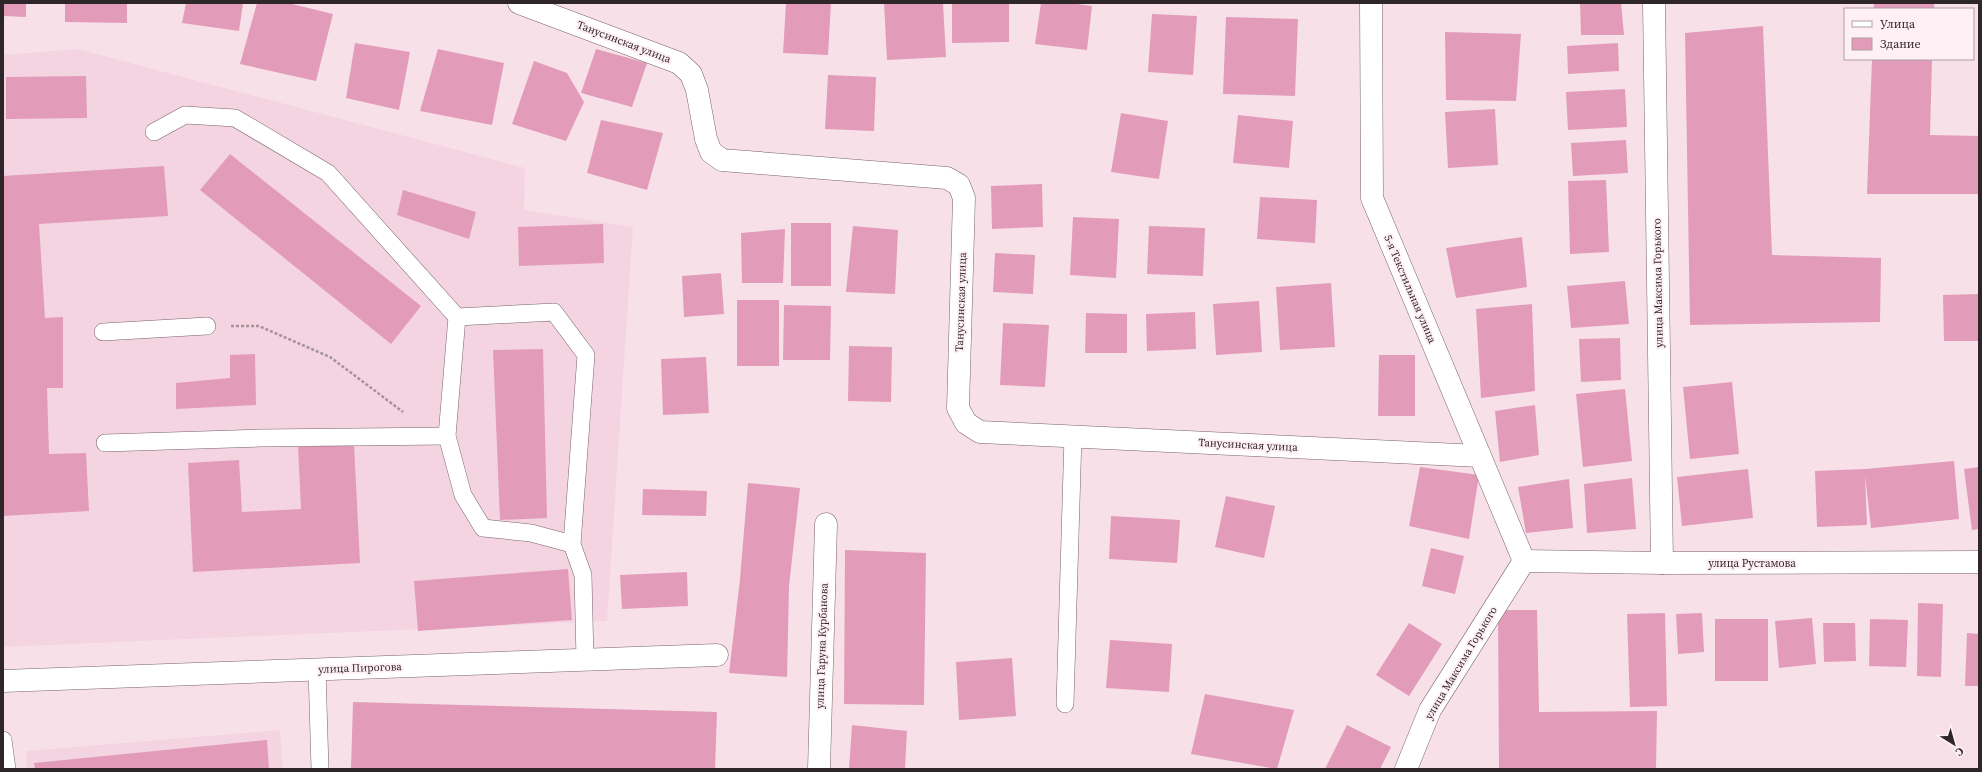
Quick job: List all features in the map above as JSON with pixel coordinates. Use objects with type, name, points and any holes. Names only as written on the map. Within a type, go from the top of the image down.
[{"type":"street","name":"Танусинская улица","points":[[518,3],[679,63],[691,74],[698,90],[706,139],[711,152],[722,160],[947,178],[959,185],[964,198],[958,408],[966,423],[980,432],[1480,456]]},
{"type":"street","name":"5-я Текстильная улица","points":[[1371,3],[1372,198],[1524,561]]},
{"type":"street","name":"улица Максима Горького","points":[[1654,3],[1662,563]]},
{"type":"street","name":"улица Гаруна Курбанова","points":[[819,769],[826,524]]},
{"type":"street","name":"улица Максима Горького","points":[[1406,769],[1430,710],[1524,561]]},
{"type":"street","name":"улица Рустамова","points":[[1524,561],[1662,563],[1979,562]]},
{"type":"street","name":"улица Пирогова","points":[[3,681],[717,655]]},
{"type":"lane","points":[[154,132],[185,115],[235,118],[328,173],[457,317],[440,436],[463,495],[483,528],[531,533],[572,544]]},
{"type":"lane","points":[[457,317],[554,312],[586,355],[572,544],[583,575],[585,660]]},
{"type":"lane","points":[[103,332],[207,326]]},
{"type":"lane","points":[[105,443],[440,436]]},
{"type":"lane","points":[[1065,704],[1073,436]]},
{"type":"lane","points":[[317,670],[320,769]]},
{"type":"lane","points":[[3,740],[7,769]]},
{"type":"path","points":[[207,326],[259,326],[330,357],[440,436]]},
{"type":"shaded area","points":[[78,49],[525,168],[524,210],[633,227],[607,621],[3,647],[3,55]]},
{"type":"shaded area","points":[[280,730],[283,769],[27,769],[26,751]]},
{"type":"building","points":[[3,3],[26,3],[26,17],[3,16]]},
{"type":"building","points":[[65,3],[127,3],[127,23],[65,22]]},
{"type":"building","points":[[186,3],[243,3],[239,31],[182,23]]},
{"type":"building","points":[[257,3],[288,3],[333,14],[316,81],[240,64]]},
{"type":"building","points":[[786,3],[831,3],[828,55],[783,53]]},
{"type":"building","points":[[884,3],[943,3],[946,57],[887,60]]},
{"type":"building","points":[[952,3],[1009,3],[1009,42],[952,43]]},
{"type":"building","points":[[1041,3],[1070,3],[1092,6],[1087,50],[1035,44]]},
{"type":"building","points":[[1580,3],[1621,3],[1624,35],[1581,35]]},
{"type":"building","points":[[1874,3],[1934,3],[1934,8],[1874,8]]},
{"type":"building","points":[[1152,14],[1197,16],[1193,75],[1148,72]]},
{"type":"building","points":[[1226,17],[1298,19],[1295,96],[1223,94]]},
{"type":"building","points":[[1763,26],[1772,255],[1881,258],[1880,322],[1690,325],[1685,33]]},
{"type":"building","points":[[1445,32],[1521,34],[1516,101],[1446,100]]},
{"type":"building","points":[[355,43],[410,52],[399,110],[346,98]]},
{"type":"building","points":[[1618,43],[1619,71],[1568,74],[1567,46]]},
{"type":"building","points":[[438,49],[504,63],[492,125],[420,111]]},
{"type":"building","points":[[596,49],[647,63],[632,107],[581,93]]},
{"type":"building","points":[[1872,60],[1932,60],[1930,135],[1979,136],[1979,194],[1867,194]]},
{"type":"building","points":[[534,61],[567,73],[584,102],[566,141],[512,124]]},
{"type":"building","points":[[828,75],[876,77],[874,131],[825,129]]},
{"type":"building","points":[[86,76],[87,118],[6,119],[6,77]]},
{"type":"building","points":[[1625,89],[1627,127],[1568,130],[1566,92]]},
{"type":"building","points":[[1495,109],[1498,165],[1448,168],[1445,112]]},
{"type":"building","points":[[1121,113],[1168,121],[1159,179],[1111,172]]},
{"type":"building","points":[[1238,115],[1293,121],[1289,168],[1233,163]]},
{"type":"building","points":[[601,120],[663,133],[647,190],[587,173]]},
{"type":"building","points":[[1626,140],[1628,173],[1573,176],[1571,143]]},
{"type":"building","points":[[230,154],[421,306],[391,344],[200,190]]},
{"type":"building","points":[[164,166],[168,216],[39,224],[45,318],[63,317],[63,388],[47,388],[49,454],[86,453],[89,511],[3,516],[3,176]]},
{"type":"building","points":[[1606,180],[1609,252],[1570,254],[1568,181]]},
{"type":"building","points":[[1042,184],[1043,227],[992,229],[991,186]]},
{"type":"building","points":[[403,190],[476,212],[469,239],[397,215]]},
{"type":"building","points":[[1260,197],[1317,200],[1315,243],[1257,239]]},
{"type":"building","points":[[1073,217],[1119,219],[1116,278],[1070,275]]},
{"type":"building","points":[[791,223],[831,223],[831,286],[791,286]]},
{"type":"building","points":[[603,224],[604,263],[519,266],[518,227]]},
{"type":"building","points":[[853,226],[898,230],[895,294],[846,292]]},
{"type":"building","points":[[1149,226],[1205,228],[1203,276],[1147,274]]},
{"type":"building","points":[[785,229],[783,283],[742,283],[741,233]]},
{"type":"building","points":[[1522,237],[1527,287],[1456,298],[1446,248]]},
{"type":"building","points":[[995,253],[1035,255],[1033,294],[993,292]]},
{"type":"building","points":[[721,273],[724,314],[684,317],[682,276]]},
{"type":"building","points":[[1625,281],[1629,324],[1571,328],[1567,286]]},
{"type":"building","points":[[1331,283],[1335,347],[1280,350],[1276,287]]},
{"type":"building","points":[[1979,294],[1979,341],[1944,341],[1943,295]]},
{"type":"building","points":[[737,300],[779,300],[779,366],[737,366]]},
{"type":"building","points":[[1259,301],[1262,352],[1216,355],[1213,304]]},
{"type":"building","points":[[1532,304],[1535,391],[1481,398],[1476,309]]},
{"type":"building","points":[[784,305],[831,306],[830,360],[783,360]]},
{"type":"building","points":[[1195,312],[1196,349],[1147,351],[1146,314]]},
{"type":"building","points":[[1086,313],[1127,314],[1127,353],[1085,353]]},
{"type":"building","points":[[1003,323],[1049,325],[1045,387],[1000,385]]},
{"type":"building","points":[[1620,338],[1621,380],[1581,382],[1579,339]]},
{"type":"building","points":[[849,346],[892,347],[891,402],[848,401]]},
{"type":"building","points":[[543,349],[547,518],[500,520],[493,350]]},
{"type":"building","points":[[255,354],[256,405],[176,409],[176,383],[230,378],[230,355]]},
{"type":"building","points":[[1379,355],[1415,355],[1415,416],[1378,416]]},
{"type":"building","points":[[706,357],[709,413],[663,415],[661,359]]},
{"type":"building","points":[[1732,382],[1739,454],[1690,459],[1683,387]]},
{"type":"building","points":[[1625,389],[1632,461],[1583,467],[1576,394]]},
{"type":"building","points":[[1535,405],[1539,455],[1500,462],[1495,411]]},
{"type":"building","points":[[354,444],[360,563],[193,572],[188,463],[239,460],[242,512],[301,509],[298,447]]},
{"type":"building","points":[[1954,461],[1959,519],[1871,528],[1865,475],[1867,525],[1817,527],[1815,471],[1865,469]]},
{"type":"building","points":[[1420,467],[1479,475],[1469,539],[1409,526]]},
{"type":"building","points":[[1979,467],[1979,529],[1972,530],[1964,469]]},
{"type":"building","points":[[1748,469],[1753,518],[1682,526],[1677,477]]},
{"type":"building","points":[[1632,478],[1636,529],[1587,533],[1584,484]]},
{"type":"building","points":[[1569,479],[1573,528],[1526,533],[1518,487]]},
{"type":"building","points":[[748,483],[800,488],[789,586],[787,677],[729,673],[740,579]]},
{"type":"building","points":[[643,489],[707,491],[706,516],[642,515]]},
{"type":"building","points":[[1226,496],[1275,506],[1264,558],[1215,547]]},
{"type":"building","points":[[1111,516],[1180,520],[1177,563],[1109,559]]},
{"type":"building","points":[[1431,548],[1464,556],[1455,594],[1422,586]]},
{"type":"building","points":[[845,550],[926,553],[924,705],[844,704]]},
{"type":"building","points":[[568,569],[572,620],[418,631],[414,581]]},
{"type":"building","points":[[687,572],[688,606],[622,609],[620,575]]},
{"type":"building","points":[[1918,603],[1943,604],[1941,677],[1917,676]]},
{"type":"building","points":[[1498,610],[1537,610],[1539,712],[1657,711],[1656,769],[1499,769]]},
{"type":"building","points":[[1665,613],[1667,706],[1630,707],[1627,614]]},
{"type":"building","points":[[1702,613],[1704,652],[1678,654],[1676,614]]},
{"type":"building","points":[[1812,618],[1816,664],[1779,668],[1775,621]]},
{"type":"building","points":[[1715,619],[1768,619],[1768,681],[1715,681]]},
{"type":"building","points":[[1870,619],[1908,620],[1906,667],[1869,666]]},
{"type":"building","points":[[1409,623],[1442,644],[1409,696],[1376,675]]},
{"type":"building","points":[[1823,623],[1855,623],[1856,661],[1824,662]]},
{"type":"building","points":[[1967,633],[1979,634],[1979,686],[1965,686]]},
{"type":"building","points":[[1110,640],[1172,644],[1169,692],[1106,688]]},
{"type":"building","points":[[1012,658],[1016,716],[959,720],[956,662]]},
{"type":"building","points":[[1205,694],[1294,710],[1277,769],[1191,754]]},
{"type":"building","points":[[353,702],[717,712],[715,769],[351,768]]},
{"type":"building","points":[[852,725],[907,731],[905,769],[849,769]]},
{"type":"building","points":[[1347,725],[1391,747],[1380,769],[1325,769]]},
{"type":"building","points":[[267,740],[269,769],[35,769],[34,763]]}]
